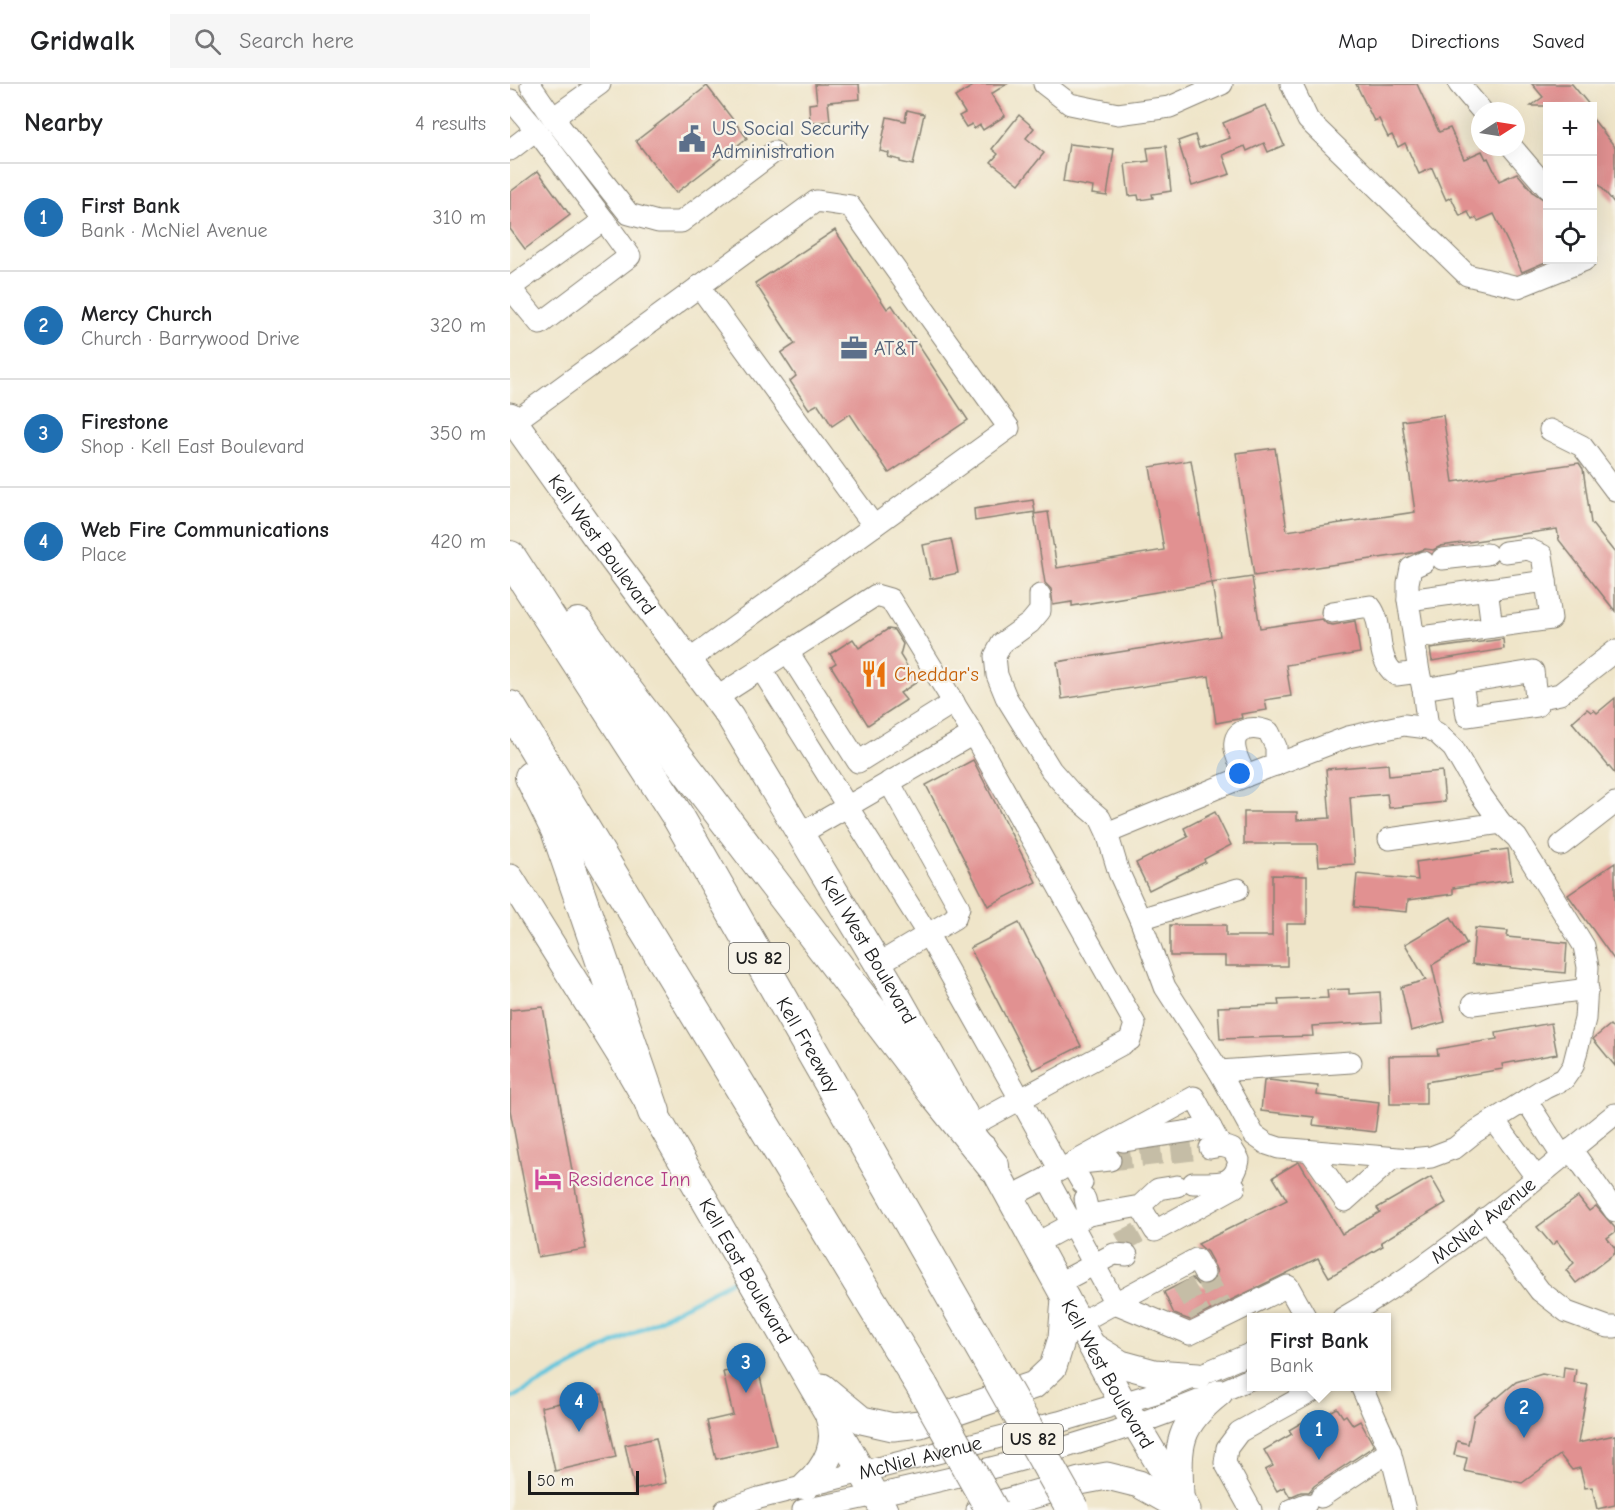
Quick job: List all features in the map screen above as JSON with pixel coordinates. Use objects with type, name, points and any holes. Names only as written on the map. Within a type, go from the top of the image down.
[{"type":"highway","points":[[510,537],[551,584],[597,652],[935,1094],[993,1166]]},
{"type":"highway","name":"Kell Freeway","points":[[510,557],[677,814],[1073,1510]]},
{"type":"highway","points":[[510,707],[921,1386],[992,1510]]},
{"type":"highway","points":[[510,736],[557,830],[654,1112]]},
{"type":"main road","name":"Kell West Boulevard","points":[[512,419],[730,717],[878,964],[971,1126],[1129,1414],[1184,1506]]},
{"type":"main road","name":"Kell East Boulevard","points":[[510,878],[654,1112],[880,1503]]},
{"type":"main road","points":[[807,1375],[862,1420],[893,1427],[920,1424],[1034,1385],[1053,1367],[1062,1338],[1061,1291]]},
{"type":"main road","points":[[1092,1346],[1121,1364],[1154,1373],[1198,1376]]},
{"type":"main road","points":[[1184,1506],[1179,1452],[1186,1428],[1200,1408],[1219,1393]]},
{"type":"main road","points":[[805,1498],[829,1459],[833,1442],[832,1424],[826,1407]]},
{"type":"main road","points":[[980,1510],[1080,1481],[1107,1476],[1139,1484],[1184,1506]]},
{"type":"street","points":[[554,118],[600,84]]},
{"type":"street","points":[[1044,84],[1070,104],[1118,114],[1170,107],[1222,84]]},
{"type":"street","points":[[1291,84],[1308,120],[1467,274],[1518,287],[1575,264]]},
{"type":"street","points":[[1459,84],[1474,102]]},
{"type":"street","points":[[604,220],[510,288],[540,324],[630,256],[604,220],[536,130],[511,100],[532,85],[554,118],[628,214],[658,222],[681,222],[774,152]]},
{"type":"street","points":[[510,150],[536,130]]},
{"type":"street","points":[[1520,156],[1543,183]]},
{"type":"street","points":[[512,419],[816,201],[850,206],[1009,428],[688,661]]},
{"type":"street","points":[[699,286],[874,526]]},
{"type":"street","points":[[1550,430],[1582,446],[1615,490]]},
{"type":"street","points":[[1414,638],[1551,620],[1542,555],[1528,549],[1433,561],[1411,568],[1408,600],[1428,728]]},
{"type":"street","points":[[1464,557],[1492,627]]},
{"type":"street","points":[[1408,600],[1546,581]]},
{"type":"street","points":[[716,698],[876,595],[890,598],[954,702],[1135,1024],[1130,1040],[971,1126]]},
{"type":"street","points":[[1040,595],[1040,611],[1030,623],[1002,643],[995,656],[997,675],[1006,697],[1050,770],[1073,795],[1100,818],[1119,873],[1140,919],[1165,987],[1219,1071],[1254,1136],[1279,1148],[1310,1151],[1410,1159],[1443,1154],[1564,1078],[1573,1066],[1585,1019],[1588,989],[1588,967],[1584,946],[1517,838],[1501,823],[1476,788],[1453,748],[1428,728],[1404,725],[1348,737],[1107,833]]},
{"type":"street","points":[[1332,612],[1370,606],[1375,613],[1382,655],[1388,668],[1396,675],[1421,680],[1462,682],[1533,671],[1538,706],[1467,716],[1462,682]]},
{"type":"street","points":[[1537,699],[1560,694],[1615,651]]},
{"type":"street","points":[[788,652],[858,762]]},
{"type":"street","points":[[761,669],[928,935],[1059,1171],[1082,1205],[1094,1264],[1115,1303],[1190,1334],[1203,1321],[1224,1310],[1288,1286],[1304,1313]]},
{"type":"street","points":[[830,780],[954,702]]},
{"type":"street","points":[[1246,776],[1239,762],[1235,742],[1237,735],[1244,730],[1262,729],[1269,732],[1276,747],[1276,765]]},
{"type":"street","points":[[800,834],[973,734]]},
{"type":"street","points":[[878,964],[955,918],[959,907],[890,782]]},
{"type":"street","points":[[1561,845],[1615,803]]},
{"type":"street","points":[[1389,839],[1501,823]]},
{"type":"street","points":[[1140,919],[1238,889]]},
{"type":"street","points":[[1473,1004],[1588,989]]},
{"type":"street","points":[[1219,1071],[1350,1062]]},
{"type":"street","points":[[1010,1197],[1059,1171],[1111,1151],[1194,1097],[1214,1141]]},
{"type":"street","points":[[1526,1100],[1615,1211]]},
{"type":"street","name":"McNiel Avenue","points":[[1350,1313],[1451,1245],[1615,1114]]},
{"type":"street","points":[[1494,1120],[1536,1177]]},
{"type":"street","points":[[1035,1244],[1082,1205],[1140,1206],[1158,1189],[1227,1181],[1237,1173],[1239,1160],[1232,1149],[1214,1141],[1111,1151]]},
{"type":"street","points":[[1310,1151],[1345,1201],[1393,1158]]},
{"type":"street","points":[[1059,1171],[1082,1205]]},
{"type":"street","points":[[1140,1206],[1148,1235],[1235,1187]]},
{"type":"street","points":[[1485,1218],[1540,1291],[1567,1312],[1608,1327],[1615,1327]]},
{"type":"street","points":[[1061,1291],[1094,1264],[1120,1251]]},
{"type":"street","points":[[1079,1323],[1115,1303],[1179,1277],[1196,1259],[1203,1273]]},
{"type":"street","name":"McNiel Avenue","points":[[724,1510],[759,1498],[805,1498],[880,1503],[1006,1465],[1129,1414],[1159,1392],[1247,1355]]},
{"type":"street","name":"McNiel Avenue","points":[[805,1498],[863,1472],[1059,1422],[1129,1414],[1170,1413],[1247,1380]]},
{"type":"street","points":[[1251,1510],[1225,1463],[1227,1448],[1239,1432],[1313,1391]]},
{"type":"street","points":[[1363,1391],[1390,1451],[1405,1510]]},
{"type":"street","points":[[1306,1504],[1390,1451]]},
{"type":"building","points":[[815,84],[859,84],[860,99],[828,102],[830,121],[810,123],[809,104],[817,103]]},
{"type":"building","points":[[976,84],[1007,84],[991,94],[1005,116],[983,130],[980,125],[974,129],[972,124],[966,127],[959,116],[965,113],[955,97]]},
{"type":"building","points":[[1356,84],[1417,84],[1439,132],[1450,128],[1464,159],[1471,156],[1484,156],[1486,159],[1488,158],[1499,181],[1517,173],[1534,193],[1543,199],[1543,263],[1522,272],[1494,214],[1478,221],[1476,218],[1472,220],[1468,212],[1460,216],[1451,197],[1446,200],[1432,168],[1419,174],[1405,143],[1398,147],[1392,135],[1388,137],[1379,119],[1374,121]]},
{"type":"building","points":[[1532,84],[1572,84],[1587,102],[1543,102],[1543,106],[1531,106],[1543,97]]},
{"type":"building","name":"US Social Security Administration","points":[[707,86],[747,138],[676,193],[636,141]]},
{"type":"building","points":[[1266,105],[1284,145],[1268,152],[1264,143],[1247,151],[1245,146],[1223,155],[1230,174],[1192,186],[1178,141],[1195,135],[1199,148],[1230,138],[1223,123]]},
{"type":"building","points":[[907,110],[924,114],[913,165],[888,157],[889,153],[880,151],[887,117],[905,121]]},
{"type":"building","points":[[1019,115],[1034,128],[1026,138],[1044,153],[1019,184],[991,162],[998,154],[992,149]]},
{"type":"building","points":[[1597,124],[1615,147],[1615,204],[1597,182]]},
{"type":"building","points":[[1069,144],[1114,149],[1107,196],[1092,194],[1093,187],[1063,182]]},
{"type":"building","points":[[1166,146],[1171,191],[1152,194],[1153,198],[1139,200],[1138,195],[1129,196],[1125,164],[1149,161],[1147,148]]},
{"type":"building","points":[[538,171],[570,215],[525,249],[510,229],[510,192]]},
{"type":"building","name":"AT&T","points":[[835,230],[887,309],[892,305],[968,420],[889,473],[850,414],[832,426],[818,404],[809,409],[790,381],[796,376],[781,353],[795,344],[755,283]]},
{"type":"building","points":[[1443,415],[1453,482],[1579,463],[1583,469],[1591,523],[1615,553],[1615,611],[1559,540],[1557,529],[1254,576],[1236,453],[1275,448],[1287,531],[1415,512],[1402,421]]},
{"type":"building","points":[[1191,460],[1211,583],[1072,606],[1072,602],[1053,605],[1051,589],[1045,583],[1034,514],[1048,512],[1057,568],[1164,550],[1150,467]]},
{"type":"building","points":[[1033,500],[1035,512],[975,521],[974,509]]},
{"type":"building","points":[[951,539],[958,573],[930,579],[923,545]]},
{"type":"building","points":[[1252,577],[1260,628],[1322,619],[1327,624],[1333,625],[1355,621],[1360,653],[1286,665],[1291,696],[1265,700],[1267,710],[1241,714],[1242,718],[1216,723],[1209,676],[1062,699],[1057,662],[1220,636],[1212,583]]},
{"type":"building","name":"Cheddar's","points":[[888,629],[894,630],[903,644],[900,655],[917,682],[900,693],[906,700],[868,725],[831,666],[836,663],[830,654],[853,639],[859,648]]},
{"type":"building","points":[[1503,639],[1504,649],[1432,661],[1430,649]]},
{"type":"building","points":[[1615,698],[1615,774],[1572,722],[1587,709],[1597,713]]},
{"type":"building","points":[[973,760],[1036,882],[988,906],[926,785]]},
{"type":"building","points":[[1388,764],[1389,776],[1442,771],[1445,802],[1389,808],[1387,794],[1350,797],[1355,864],[1319,866],[1317,844],[1244,844],[1244,812],[1297,812],[1297,820],[1330,818],[1326,769]]},
{"type":"building","points":[[1215,812],[1231,845],[1204,859],[1205,862],[1149,890],[1136,863],[1188,837],[1184,828]]},
{"type":"building","points":[[1508,849],[1512,880],[1453,888],[1453,894],[1408,900],[1407,912],[1354,907],[1357,874],[1418,880],[1416,862]]},
{"type":"building","points":[[1615,863],[1615,961],[1568,895]]},
{"type":"building","points":[[1272,875],[1307,876],[1307,924],[1287,924],[1287,966],[1225,966],[1225,956],[1170,956],[1170,925],[1226,925],[1226,936],[1272,936]]},
{"type":"building","points":[[1451,917],[1467,944],[1432,965],[1445,1022],[1411,1031],[1401,987],[1426,980],[1405,944]]},
{"type":"building","points":[[1019,923],[1081,1046],[1033,1070],[970,948]]},
{"type":"building","points":[[1475,928],[1508,931],[1507,937],[1567,943],[1565,973],[1472,964]]},
{"type":"building","points":[[1349,989],[1349,994],[1380,992],[1382,1022],[1312,1026],[1313,1036],[1220,1039],[1218,1007],[1279,1005],[1278,1000],[1328,998],[1327,990]]},
{"type":"building","name":"Residence Inn","points":[[543,1007],[586,1249],[538,1257],[510,1110],[510,1010]]},
{"type":"building","points":[[1551,1023],[1557,1054],[1502,1064],[1503,1069],[1426,1082],[1426,1104],[1390,1104],[1389,1056],[1438,1055],[1437,1049],[1497,1039],[1496,1033]]},
{"type":"building","points":[[1610,1025],[1615,1031],[1615,1066],[1593,1039]]},
{"type":"building","points":[[1264,1081],[1318,1086],[1317,1095],[1379,1102],[1375,1132],[1313,1125],[1314,1117],[1261,1111]]},
{"type":"building","points":[[1298,1162],[1342,1234],[1380,1212],[1377,1208],[1431,1177],[1446,1203],[1381,1242],[1383,1246],[1329,1277],[1318,1258],[1190,1320],[1174,1314],[1164,1292],[1192,1278],[1197,1284],[1203,1286],[1211,1284],[1215,1279],[1217,1272],[1215,1267],[1207,1252],[1198,1244],[1287,1200],[1273,1177]]},
{"type":"building","points":[[1578,1197],[1589,1211],[1596,1206],[1615,1228],[1615,1232],[1607,1238],[1615,1248],[1615,1253],[1576,1283],[1566,1270],[1574,1263],[1557,1241],[1552,1245],[1537,1227]]},
{"type":"building","points":[[757,1364],[776,1445],[716,1459],[707,1421],[733,1415],[723,1372]]},
{"type":"building","points":[[1564,1367],[1576,1369],[1574,1383],[1588,1385],[1578,1443],[1615,1435],[1615,1505],[1597,1509],[1592,1487],[1585,1488],[1580,1468],[1572,1470],[1560,1455],[1522,1483],[1464,1471],[1467,1458],[1454,1455],[1457,1441],[1468,1444],[1474,1415],[1496,1397],[1516,1382],[1542,1374],[1563,1378]]},
{"type":"building","points":[[602,1394],[616,1457],[555,1471],[541,1407]]},
{"type":"building","points":[[1337,1408],[1353,1425],[1360,1421],[1374,1446],[1314,1486],[1309,1492],[1301,1492],[1290,1497],[1284,1487],[1277,1491],[1265,1470],[1273,1466],[1264,1450],[1292,1434],[1289,1430],[1306,1420],[1309,1425]]},
{"type":"building","points":[[656,1438],[666,1483],[635,1490],[625,1445]]},
{"type":"waterway","points":[[510,1399],[735,1279]]},
{"type":"tunnel","points":[[1110,1160],[1210,1148]]},
{"type":"tunnel","points":[[1120,1243],[1140,1232]]},
{"type":"tunnel","points":[[1204,1273],[1221,1305]]},
{"type":"tunnel","points":[[1182,1283],[1200,1315]]},
{"type":"place","name":"US Social Security Administration","points":[[692,139]]},
{"type":"place","name":"AT&T","points":[[854,348]]},
{"type":"place","name":"Cheddar's","points":[[874,674]]},
{"type":"place","name":"Residence Inn","points":[[548,1179]]},
{"type":"place","name":"Firestone","points":[[746,1393]]},
{"type":"place","name":"Web Fire Communications","points":[[579,1432]]},
{"type":"place","name":"Mercy Church","points":[[1524,1438]]},
{"type":"place","name":"First Bank","points":[[1319,1460]]}]
